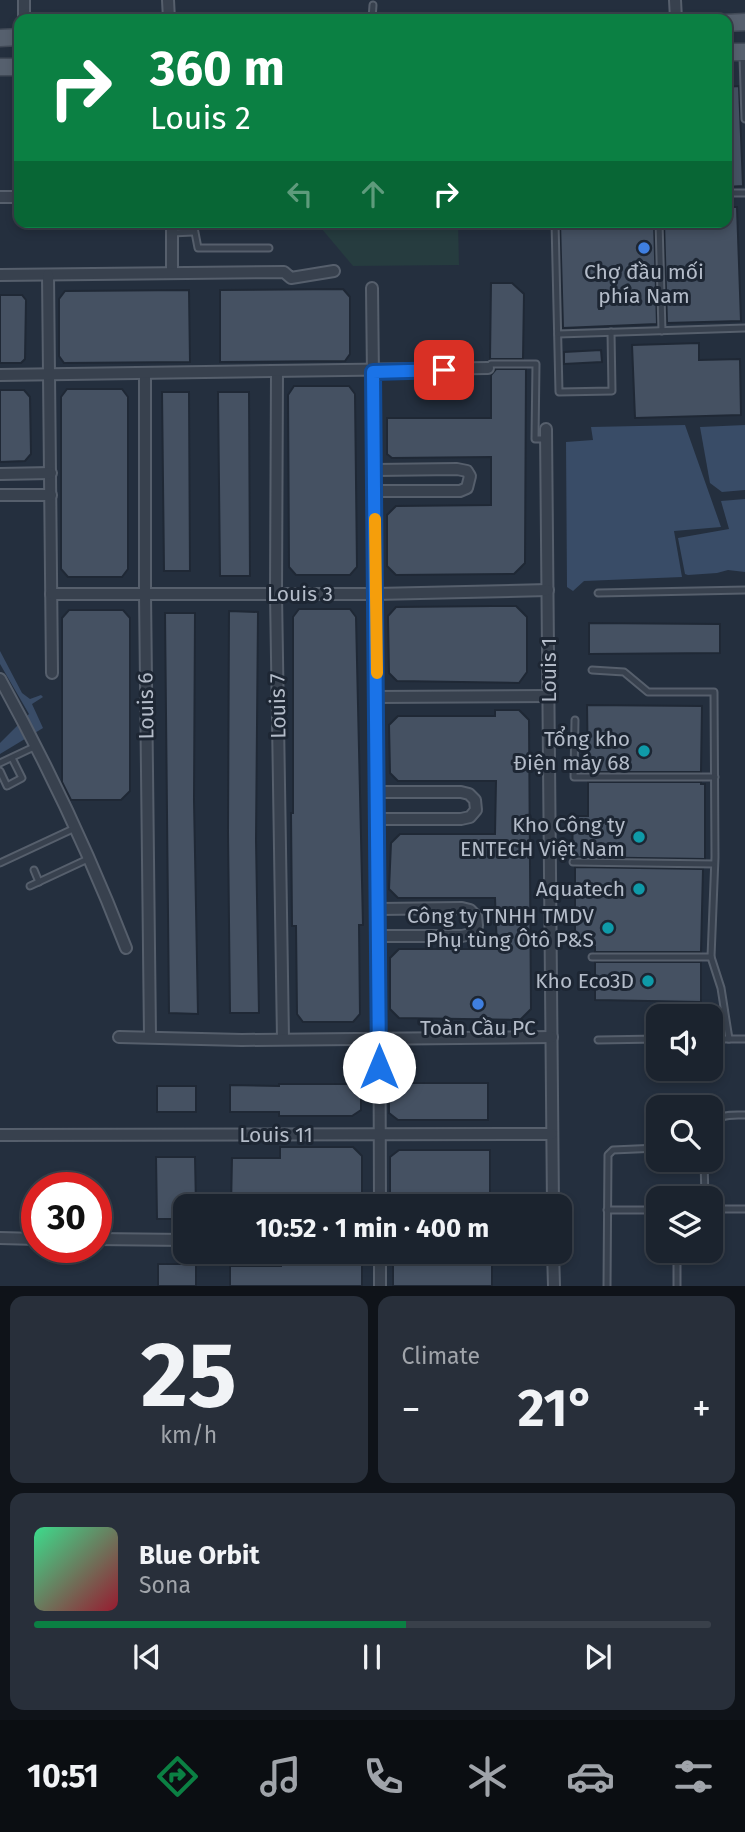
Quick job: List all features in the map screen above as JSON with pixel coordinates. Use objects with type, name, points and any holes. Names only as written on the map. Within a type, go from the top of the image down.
[{"type":"street","points":[[172,228],[173,273]]},
{"type":"street","points":[[0,275],[284,272],[291,278],[334,271]]},
{"type":"street","points":[[48,275],[52,673]]},
{"type":"street","points":[[372,288],[380,1194]]},
{"type":"street","points":[[0,376],[373,372],[488,368]]},
{"type":"street","name":"Louis 7","points":[[277,373],[276,594],[283,1039]]},
{"type":"street","name":"Louis 6","points":[[145,374],[150,1037]]},
{"type":"street","name":"Louis 1","points":[[546,434],[553,1194]]},
{"type":"street","points":[[375,470],[457,468],[467,471],[470,476],[467,488],[460,491],[375,491]]},
{"type":"street","points":[[0,474],[51,473]]},
{"type":"street","points":[[0,495],[51,495]]},
{"type":"street","name":"Louis 3","points":[[51,594],[376,594],[548,590]]},
{"type":"street","points":[[0,679],[90,858],[126,948]]},
{"type":"street","points":[[377,697],[549,696]]},
{"type":"street","points":[[378,792],[461,792],[469,794],[475,800],[476,810],[470,817],[461,819],[378,819]]},
{"type":"street","points":[[379,909],[462,908],[470,910],[476,916],[477,926],[471,933],[462,936],[379,936]]},
{"type":"street","points":[[120,1037],[552,1037]]},
{"type":"street","name":"Louis 11","points":[[0,1135],[552,1134]]},
{"type":"street","points":[[0,1238],[21,1239]]},
{"type":"street","points":[[112,1239],[173,1240]]},
{"type":"street","points":[[380,1264],[380,1286]]},
{"type":"street","points":[[553,1264],[554,1286]]},
{"type":"lane","points":[[372,14],[373,5]]},
{"type":"lane","points":[[744,52],[745,119]]},
{"type":"lane","points":[[172,228],[193,232]]},
{"type":"lane","points":[[193,228],[198,248],[269,248]]},
{"type":"lane","points":[[555,228],[559,392],[612,391],[611,332]]},
{"type":"lane","points":[[659,228],[662,331]]},
{"type":"lane","points":[[558,334],[745,328]]},
{"type":"lane","points":[[488,368],[491,364],[536,363],[536,439],[546,434]]},
{"type":"lane","points":[[597,593],[745,590]]},
{"type":"lane","points":[[592,670],[624,672],[648,692],[715,692],[715,864],[711,957],[721,988],[729,1039]]},
{"type":"lane","points":[[575,720],[574,777],[715,777]]},
{"type":"lane","points":[[0,763],[36,746]]},
{"type":"lane","points":[[0,771],[8,789],[22,778],[12,758]]},
{"type":"lane","points":[[0,863],[75,828]]},
{"type":"lane","points":[[30,886],[90,858]]},
{"type":"lane","points":[[573,862],[715,864]]},
{"type":"lane","points":[[34,870],[39,882]]},
{"type":"lane","points":[[592,957],[711,957]]},
{"type":"lane","points":[[598,1040],[646,1039]]},
{"type":"lane","points":[[723,1039],[745,1039]]},
{"type":"lane","points":[[723,1116],[745,1115]]},
{"type":"lane","points":[[607,1286],[610,1152],[646,1148]]},
{"type":"lane","points":[[723,1209],[745,1209]]},
{"type":"lane","points":[[607,1210],[646,1210]]},
{"type":"lane","points":[[677,1263],[677,1286]]},
{"type":"green space","points":[[321,228],[458,228],[459,265],[353,266]]},
{"type":"water","points":[[685,425],[721,527],[674,531],[682,577],[584,581],[573,591],[567,587],[566,442],[593,440],[591,427]]},
{"type":"water","points":[[745,425],[745,490],[722,492],[710,483],[700,427]]},
{"type":"water","points":[[745,499],[745,572],[728,570],[685,574],[678,538],[729,529],[721,501]]},
{"type":"water","points":[[0,651],[22,693],[30,699],[41,695],[43,697],[32,704],[43,728],[0,754],[0,743],[29,714],[0,664]]},
{"type":"building","points":[[739,86],[743,186],[732,187],[732,87]]},
{"type":"building","points":[[732,207],[737,207],[741,321],[667,323],[664,228],[732,228]]},
{"type":"building","points":[[560,228],[654,228],[657,324],[563,328]]},
{"type":"building","points":[[491,283],[512,283],[524,294],[523,359],[490,359]]},
{"type":"building","points":[[343,289],[350,297],[350,354],[345,361],[220,362],[220,290]]},
{"type":"building","points":[[189,290],[190,362],[64,363],[59,356],[59,299],[65,291]]},
{"type":"building","points":[[0,295],[22,295],[26,300],[25,359],[21,363],[0,363]]},
{"type":"building","points":[[699,343],[699,360],[740,359],[741,415],[635,418],[632,345]]},
{"type":"building","points":[[601,350],[602,362],[564,364],[564,352]]},
{"type":"building","points":[[496,369],[526,369],[525,563],[514,574],[396,575],[387,566],[387,515],[396,506],[491,505],[491,457],[392,458],[387,454],[387,418],[491,418],[491,375]]},
{"type":"building","points":[[294,386],[349,386],[355,394],[357,567],[350,575],[296,575],[289,567],[288,395]]},
{"type":"building","points":[[67,389],[122,389],[128,397],[128,569],[122,577],[68,577],[61,569],[61,397]]},
{"type":"building","points":[[0,390],[24,390],[30,397],[31,454],[25,461],[0,462]]},
{"type":"building","points":[[162,392],[189,392],[190,571],[164,571]]},
{"type":"building","points":[[218,392],[249,392],[250,576],[220,576]]},
{"type":"building","points":[[516,606],[527,617],[527,672],[519,683],[397,681],[389,673],[388,616],[396,607]]},
{"type":"building","points":[[299,609],[350,609],[356,617],[363,925],[359,925],[360,1014],[353,1022],[303,1022],[297,1014],[296,926],[292,926],[291,813],[293,617]]},
{"type":"building","points":[[69,610],[123,610],[130,618],[130,791],[121,800],[71,800],[62,782],[62,618]]},
{"type":"building","points":[[229,611],[258,612],[256,840],[259,1013],[230,1013]]},
{"type":"building","points":[[165,613],[195,613],[194,800],[198,1014],[169,1013]]},
{"type":"building","points":[[589,623],[720,624],[720,653],[589,654]]},
{"type":"building","points":[[587,705],[702,706],[701,772],[588,772]]},
{"type":"building","points":[[495,710],[519,710],[529,720],[531,1009],[520,1020],[399,1018],[390,1009],[390,958],[399,949],[497,949],[495,898],[398,898],[389,889],[391,843],[400,834],[495,834],[496,781],[398,781],[390,773],[389,725],[398,716],[495,716]]},
{"type":"building","points":[[588,782],[705,784],[705,859],[572,857],[573,816],[588,816]]},
{"type":"building","points":[[575,867],[703,869],[701,952],[595,952],[595,947],[575,947]]},
{"type":"building","name":"Kho Eco3D","points":[[595,962],[701,962],[701,1002],[595,1000]]},
{"type":"building","points":[[389,1083],[488,1083],[488,1120],[398,1120],[389,1113]]},
{"type":"building","points":[[361,1084],[361,1110],[352,1116],[279,1116],[279,1112],[230,1112],[230,1085]]},
{"type":"building","points":[[157,1086],[196,1086],[196,1112],[157,1112]]},
{"type":"building","points":[[280,1147],[353,1147],[362,1156],[362,1194],[231,1194],[232,1158],[280,1158]]},
{"type":"building","points":[[399,1150],[490,1150],[490,1194],[390,1194],[390,1157]]},
{"type":"building","points":[[156,1157],[195,1157],[196,1194],[173,1194],[173,1219],[157,1219]]},
{"type":"building","points":[[158,1264],[196,1264],[196,1286],[158,1286]]},
{"type":"building","points":[[361,1264],[362,1286],[230,1286],[230,1266]]},
{"type":"building","points":[[393,1264],[492,1264],[492,1286],[393,1286]]},
{"type":"slow traffic","points":[[375,519],[377,673]]},
{"type":"place","name":"Chợ đầu mối phía Nam","points":[[644,248]]},
{"type":"place","name":"Tổng kho Điện máy 68","points":[[644,751]]},
{"type":"place","name":"Kho Công ty ENTECH Việt Nam","points":[[639,837]]},
{"type":"place","name":"Aquatech","points":[[639,889]]},
{"type":"place","name":"Công ty TNHH TMDV Phụ tùng Ôtô P&S","points":[[608,928]]},
{"type":"place","name":"Kho Eco3D","points":[[648,981]]},
{"type":"place","name":"Toàn Cầu PC","points":[[478,1004]]},
{"type":"route","points":[[379,1067],[373,372],[444,370]]}]
